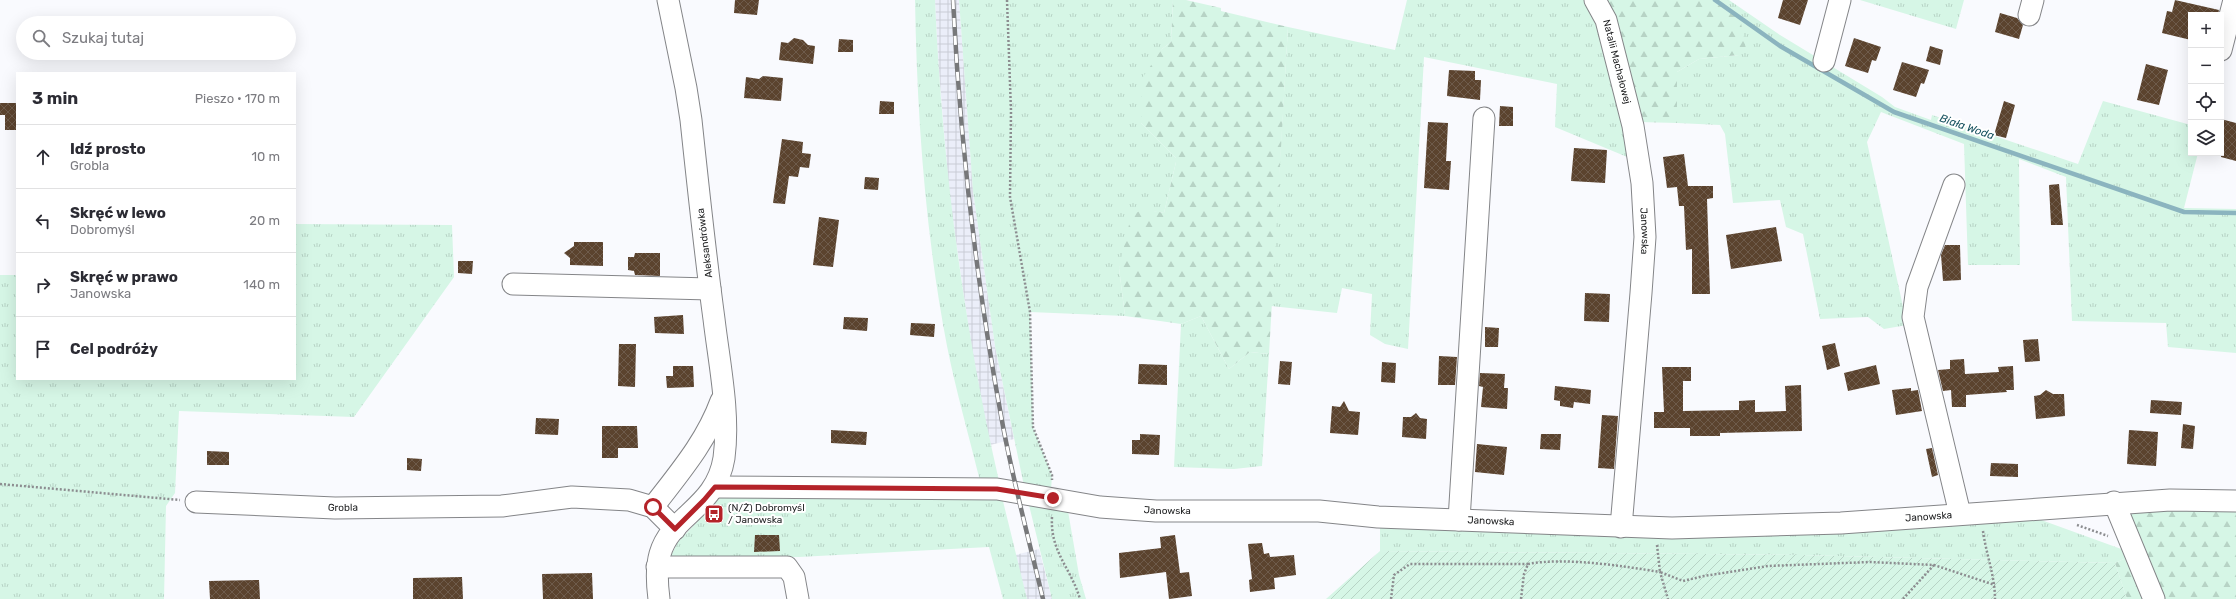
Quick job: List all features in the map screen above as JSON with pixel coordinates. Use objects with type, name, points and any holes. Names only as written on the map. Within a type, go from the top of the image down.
[{"type":"street","name":"Aleksandrówka","points":[[668,0],[686,88],[723,397],[725,428],[724,456],[715,487]]},
{"type":"street","name":"Natalii Machałowej","points":[[1595,0],[1606,20],[1633,126]]},
{"type":"street","points":[[1824,61],[1840,0]]},
{"type":"street","points":[[2222,48],[2234,0]]},
{"type":"street","points":[[1460,520],[1484,118]]},
{"type":"street","name":"Janowska","points":[[1620,527],[1638,343],[1644,237],[1642,183],[1633,126]]},
{"type":"street","points":[[1954,185],[1917,287],[1913,317],[1970,513]]},
{"type":"street","points":[[513,284],[710,289]]},
{"type":"street","points":[[653,507],[698,448],[714,420],[723,397]]},
{"type":"street","points":[[659,599],[657,567],[662,548],[675,529],[715,487]]},
{"type":"street","name":"Janowska","points":[[715,487],[997,489],[1100,507],[1156,511],[1319,511],[1378,517],[1655,528],[1733,528],[1841,523],[2114,502],[2170,500],[2236,501]]},
{"type":"street","name":"Grobla","points":[[196,502],[335,508],[502,506],[572,497],[629,500],[653,507],[675,529]]},
{"type":"street","points":[[2114,502],[2154,599]]},
{"type":"street","points":[[657,567],[787,567],[794,578],[798,599]]},
{"type":"path","points":[[1007,0],[1011,111],[1010,197],[1030,312],[1034,427],[1052,475],[1053,540],[1063,565],[1077,587],[1080,599]]},
{"type":"path","points":[[0,484],[196,502]]},
{"type":"path","points":[[1970,513],[1995,585],[1995,599]]},
{"type":"path","points":[[2073,524],[2131,544]]},
{"type":"path","points":[[1655,528],[1660,572],[1668,599]]},
{"type":"path","points":[[1391,599],[1394,575],[1410,564],[1528,564],[1543,561],[1628,567],[1660,572],[1683,581],[1768,566],[1870,562],[1934,565],[1995,585]]},
{"type":"path","points":[[1521,599],[1524,574],[1528,564]]},
{"type":"path","points":[[1903,599],[1934,565]]},
{"type":"shaded area","points":[[935,0],[959,0],[973,191],[995,346],[1014,439],[990,445],[973,359],[949,192],[938,59]]},
{"type":"shaded area","points":[[1039,549],[1052,599],[1027,599],[1015,555]]},
{"type":"green space","points":[[915,0],[935,0],[943,121],[956,242],[975,362],[999,481],[980,481],[958,397],[939,303],[928,217],[920,130]]},
{"type":"green space","points":[[959,0],[1173,0],[1171,42],[1162,49],[1141,123],[1176,158],[1176,162],[1164,213],[1144,210],[1119,268],[1125,316],[1030,312],[1033,427],[1052,475],[1051,491],[1024,486],[995,346],[973,191]]},
{"type":"green space","points":[[1173,0],[1186,0],[1221,8],[1221,11],[1288,27],[1269,354],[1250,352],[1229,369],[1201,316],[1181,324],[1125,316],[1119,268],[1131,216],[1143,209],[1164,213],[1176,162],[1176,158],[1141,123],[1141,80],[1162,49],[1171,42]]},
{"type":"green space","points":[[1407,0],[1590,0],[1594,6],[1632,159],[1555,127],[1557,84],[1424,57],[1408,349],[1385,344],[1370,335],[1372,294],[1342,288],[1337,313],[1271,306],[1288,27],[1395,50]]},
{"type":"green space","points":[[1602,0],[1715,0],[1740,18],[1746,49],[1739,55],[1699,59],[1677,72],[1677,123],[1639,122]]},
{"type":"green space","points":[[1715,0],[1729,0],[1780,35],[1882,97],[1895,107],[1931,120],[1932,115],[2078,164],[2103,101],[2188,124],[2188,156],[2197,156],[2184,208],[2236,209],[2236,353],[2168,347],[2166,323],[2072,321],[2066,177],[2019,159],[2020,265],[1968,265],[1964,144],[1881,112],[1867,142],[1907,325],[1884,329],[1868,317],[1820,319],[1803,234],[1786,227],[1780,200],[1733,203],[1725,134],[1720,125],[1677,123],[1677,72],[1699,59],[1739,55],[1740,18]]},
{"type":"green space","points":[[1860,0],[1964,0],[1956,29]]},
{"type":"green space","points":[[296,224],[452,225],[454,277],[354,417],[179,411],[175,493],[166,506],[164,599],[0,599],[0,275],[16,275],[16,380],[296,380]]},
{"type":"green space","points":[[1201,316],[1229,369],[1250,352],[1269,354],[1262,466],[1234,469],[1174,467],[1181,324]]},
{"type":"green space","points":[[728,496],[1002,497],[1027,599],[1003,599],[989,547],[799,557],[669,559],[678,542],[720,498]]},
{"type":"green space","points":[[1028,501],[1068,511],[1079,575],[1086,599],[1052,599]]},
{"type":"green space","points":[[2236,509],[2236,599],[2127,599],[2115,563],[2135,554],[2127,510]]},
{"type":"green space","points":[[2033,517],[2135,554],[2115,563],[1800,555],[1380,551],[1380,523]]},
{"type":"green space","points":[[1380,551],[1800,555],[2115,563],[2127,599],[1326,599]]},
{"type":"building","points":[[735,0],[759,0],[757,15],[734,13]]},
{"type":"building","points":[[1783,0],[1808,0],[1800,25],[1778,18]]},
{"type":"building","points":[[2175,0],[2219,10],[2219,12],[2188,12],[2188,39],[2162,33],[2167,11],[2172,12]]},
{"type":"building","points":[[2000,13],[2017,18],[2023,25],[2019,39],[1995,32]]},
{"type":"building","points":[[794,38],[803,40],[808,45],[815,46],[813,64],[779,60],[781,42],[788,43]]},
{"type":"building","points":[[1854,38],[1881,47],[1876,61],[1872,60],[1868,73],[1845,66]]},
{"type":"building","points":[[839,39],[853,40],[853,52],[838,52]]},
{"type":"building","points":[[1930,46],[1943,50],[1940,65],[1926,61]]},
{"type":"building","points":[[1902,62],[1929,70],[1924,84],[1921,83],[1916,97],[1893,90]]},
{"type":"building","points":[[2146,64],[2168,70],[2159,105],[2137,100]]},
{"type":"building","points":[[1449,70],[1475,71],[1475,80],[1481,80],[1480,100],[1447,96]]},
{"type":"building","points":[[763,76],[783,78],[781,101],[744,98],[746,77],[759,79]]},
{"type":"building","points":[[880,101],[894,102],[894,114],[879,114]]},
{"type":"building","points":[[2004,101],[2015,105],[2006,138],[1994,135]]},
{"type":"building","points":[[0,103],[16,103],[16,130],[5,130],[5,115],[0,115]]},
{"type":"building","points":[[1500,106],[1513,107],[1513,126],[1499,126]]},
{"type":"building","points":[[2224,120],[2236,123],[2236,161],[2221,157],[2224,156]]},
{"type":"building","points":[[1428,122],[1448,123],[1446,161],[1451,161],[1449,190],[1424,188]]},
{"type":"building","points":[[782,139],[803,142],[802,153],[811,154],[809,168],[800,167],[798,177],[789,176],[785,204],[773,203]]},
{"type":"building","points":[[1574,148],[1607,150],[1605,183],[1571,181]]},
{"type":"building","points":[[1684,154],[1688,186],[1713,186],[1713,198],[1707,199],[1710,294],[1692,294],[1692,249],[1686,250],[1684,206],[1679,206],[1677,187],[1667,188],[1663,157]]},
{"type":"building","points":[[865,177],[879,178],[878,190],[864,189]]},
{"type":"building","points":[[2059,184],[2063,225],[2051,225],[2049,185]]},
{"type":"building","points":[[819,217],[839,220],[833,267],[813,265]]},
{"type":"building","points":[[1776,227],[1782,261],[1731,269],[1726,235]]},
{"type":"building","points":[[574,242],[603,242],[603,266],[570,265],[570,258],[564,253],[574,246]]},
{"type":"building","points":[[1945,245],[1960,245],[1961,280],[1943,281],[1941,255]]},
{"type":"building","points":[[635,253],[660,253],[660,276],[635,275],[634,271],[628,270],[628,257],[634,257]]},
{"type":"building","points":[[458,261],[473,261],[472,274],[458,273]]},
{"type":"building","points":[[1585,293],[1610,294],[1609,322],[1584,321]]},
{"type":"building","points":[[683,315],[684,334],[655,333],[654,317]]},
{"type":"building","points":[[844,317],[868,318],[867,331],[843,329]]},
{"type":"building","points":[[911,323],[935,324],[934,337],[910,335]]},
{"type":"building","points":[[1485,327],[1499,328],[1498,347],[1485,347]]},
{"type":"building","points":[[2038,339],[2040,361],[2025,362],[2023,340]]},
{"type":"building","points":[[1835,343],[1840,366],[1827,370],[1822,346]]},
{"type":"building","points":[[619,344],[636,344],[635,387],[618,386]]},
{"type":"building","points":[[1439,356],[1457,357],[1455,385],[1438,385]]},
{"type":"building","points":[[1964,359],[1965,374],[1999,372],[1998,367],[2013,366],[2014,390],[2006,390],[2007,392],[1966,395],[1966,407],[1952,407],[1951,390],[1943,391],[1938,370],[1950,369],[1950,360]]},
{"type":"building","points":[[1280,361],[1292,362],[1290,385],[1278,384]]},
{"type":"building","points":[[1382,362],[1396,363],[1395,383],[1381,382]]},
{"type":"building","points":[[1139,364],[1167,365],[1167,385],[1138,384]]},
{"type":"building","points":[[1876,365],[1880,384],[1848,391],[1844,373]]},
{"type":"building","points":[[673,366],[693,366],[694,387],[667,388],[666,376],[673,376]]},
{"type":"building","points":[[1662,367],[1691,367],[1691,381],[1683,381],[1683,411],[1739,410],[1739,401],[1755,400],[1755,412],[1786,411],[1785,386],[1801,385],[1802,431],[1720,433],[1720,436],[1690,436],[1690,428],[1654,428],[1654,412],[1664,412]]},
{"type":"building","points":[[1480,373],[1505,374],[1504,388],[1508,388],[1507,409],[1481,407],[1483,387],[1479,386]]},
{"type":"building","points":[[1555,386],[1591,390],[1590,404],[1574,402],[1573,408],[1560,406],[1560,401],[1554,400]]},
{"type":"building","points":[[1911,388],[1911,391],[1918,390],[1922,411],[1896,415],[1892,390]]},
{"type":"building","points":[[2046,390],[2053,394],[2064,394],[2065,416],[2036,419],[2034,396],[2040,395]]},
{"type":"building","points":[[2151,400],[2182,402],[2181,415],[2150,413]]},
{"type":"building","points":[[1344,401],[1349,411],[1360,412],[1358,435],[1330,433],[1332,406],[1340,407]]},
{"type":"building","points":[[1416,413],[1420,418],[1427,419],[1426,439],[1402,437],[1403,417],[1411,417]]},
{"type":"building","points":[[1602,415],[1618,416],[1614,469],[1598,468]]},
{"type":"building","points":[[536,418],[559,419],[558,435],[535,434]]},
{"type":"building","points":[[2183,424],[2195,426],[2193,449],[2181,448]]},
{"type":"building","points":[[602,426],[637,426],[638,448],[618,448],[618,458],[602,458]]},
{"type":"building","points":[[831,430],[867,432],[866,445],[831,443]]},
{"type":"building","points":[[2129,430],[2158,432],[2156,466],[2127,464]]},
{"type":"building","points":[[1140,434],[1160,435],[1159,455],[1132,454],[1132,440],[1140,440]]},
{"type":"building","points":[[1541,434],[1561,434],[1560,450],[1540,449]]},
{"type":"building","points":[[1477,444],[1507,447],[1504,475],[1475,472]]},
{"type":"building","points":[[1932,448],[1938,475],[1932,477],[1926,449]]},
{"type":"building","points":[[207,451],[229,452],[229,465],[207,465]]},
{"type":"building","points":[[407,458],[422,459],[421,471],[407,470]]},
{"type":"building","points":[[1991,463],[2018,464],[2018,477],[1990,476]]},
{"type":"building","points":[[755,535],[779,535],[780,551],[754,552]]},
{"type":"building","points":[[1175,535],[1180,573],[1189,572],[1192,596],[1169,599],[1166,572],[1120,578],[1119,553],[1161,548],[1160,537]]},
{"type":"building","points":[[1262,543],[1264,554],[1269,553],[1270,557],[1294,555],[1296,575],[1274,578],[1275,589],[1250,592],[1249,580],[1252,579],[1248,544]]},
{"type":"building","points":[[592,573],[593,599],[543,599],[542,574]]},
{"type":"building","points":[[462,577],[463,599],[413,599],[413,578]]},
{"type":"building","points":[[259,580],[260,599],[210,599],[209,581]]},
{"type":"waterway","name":"Biała Woda","points":[[1715,0],[1780,46],[1894,112],[2184,212],[2236,213]]},
{"type":"railway","points":[[953,0],[960,106],[970,211],[984,316],[1006,443],[1043,599]]},
{"type":"place","name":"(N/Ż) Dobromyśl / Janowska","points":[[714,514]]},
{"type":"route","points":[[653,507],[675,529],[715,487],[997,489],[1053,498]]}]
